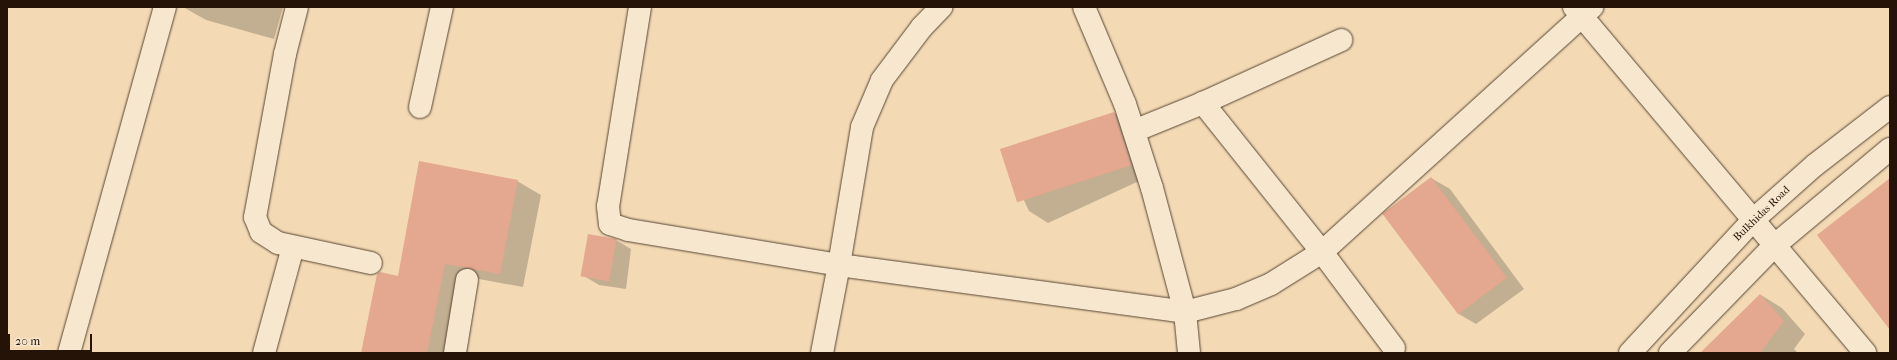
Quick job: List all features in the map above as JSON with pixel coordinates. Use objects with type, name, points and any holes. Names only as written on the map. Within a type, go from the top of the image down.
[{"type":"street","points":[[69,353],[165,7]]},
{"type":"street","points":[[297,7],[285,54],[255,217],[261,232],[278,243],[371,263]]},
{"type":"street","points":[[420,107],[442,7]]},
{"type":"street","points":[[640,7],[608,206],[610,224],[628,230],[839,265],[1185,312],[1236,299],[1271,284],[1322,252],[1583,10],[1752,220],[1775,245],[1865,353]]},
{"type":"street","points":[[822,353],[839,265],[862,127],[882,80],[922,27],[941,7]]},
{"type":"street","points":[[1084,7],[1134,131],[1152,188],[1185,312],[1190,353]]},
{"type":"street","points":[[1134,131],[1203,103],[1341,40]]},
{"type":"street","points":[[1203,103],[1322,252],[1390,351]]},
{"type":"street","name":"Bulkhidas Road","points":[[1630,353],[1752,220],[1815,165],[1890,107]]},
{"type":"street","points":[[1670,353],[1775,245],[1890,149]]},
{"type":"street","points":[[264,353],[293,247]]},
{"type":"street","points":[[455,353],[467,280]]},
{"type":"building","points":[[1114,112],[1131,165],[1017,202],[1000,149]]},
{"type":"building","points":[[419,161],[518,180],[500,274],[445,264],[427,353],[361,353],[377,274],[380,272],[398,276]]},
{"type":"building","points":[[1431,177],[1507,278],[1458,314],[1382,214]]},
{"type":"building","points":[[1890,178],[1890,330],[1817,235]]},
{"type":"building","points":[[588,234],[617,239],[609,281],[581,276]]},
{"type":"building","points":[[1760,294],[1784,321],[1760,353],[1700,353]]}]
